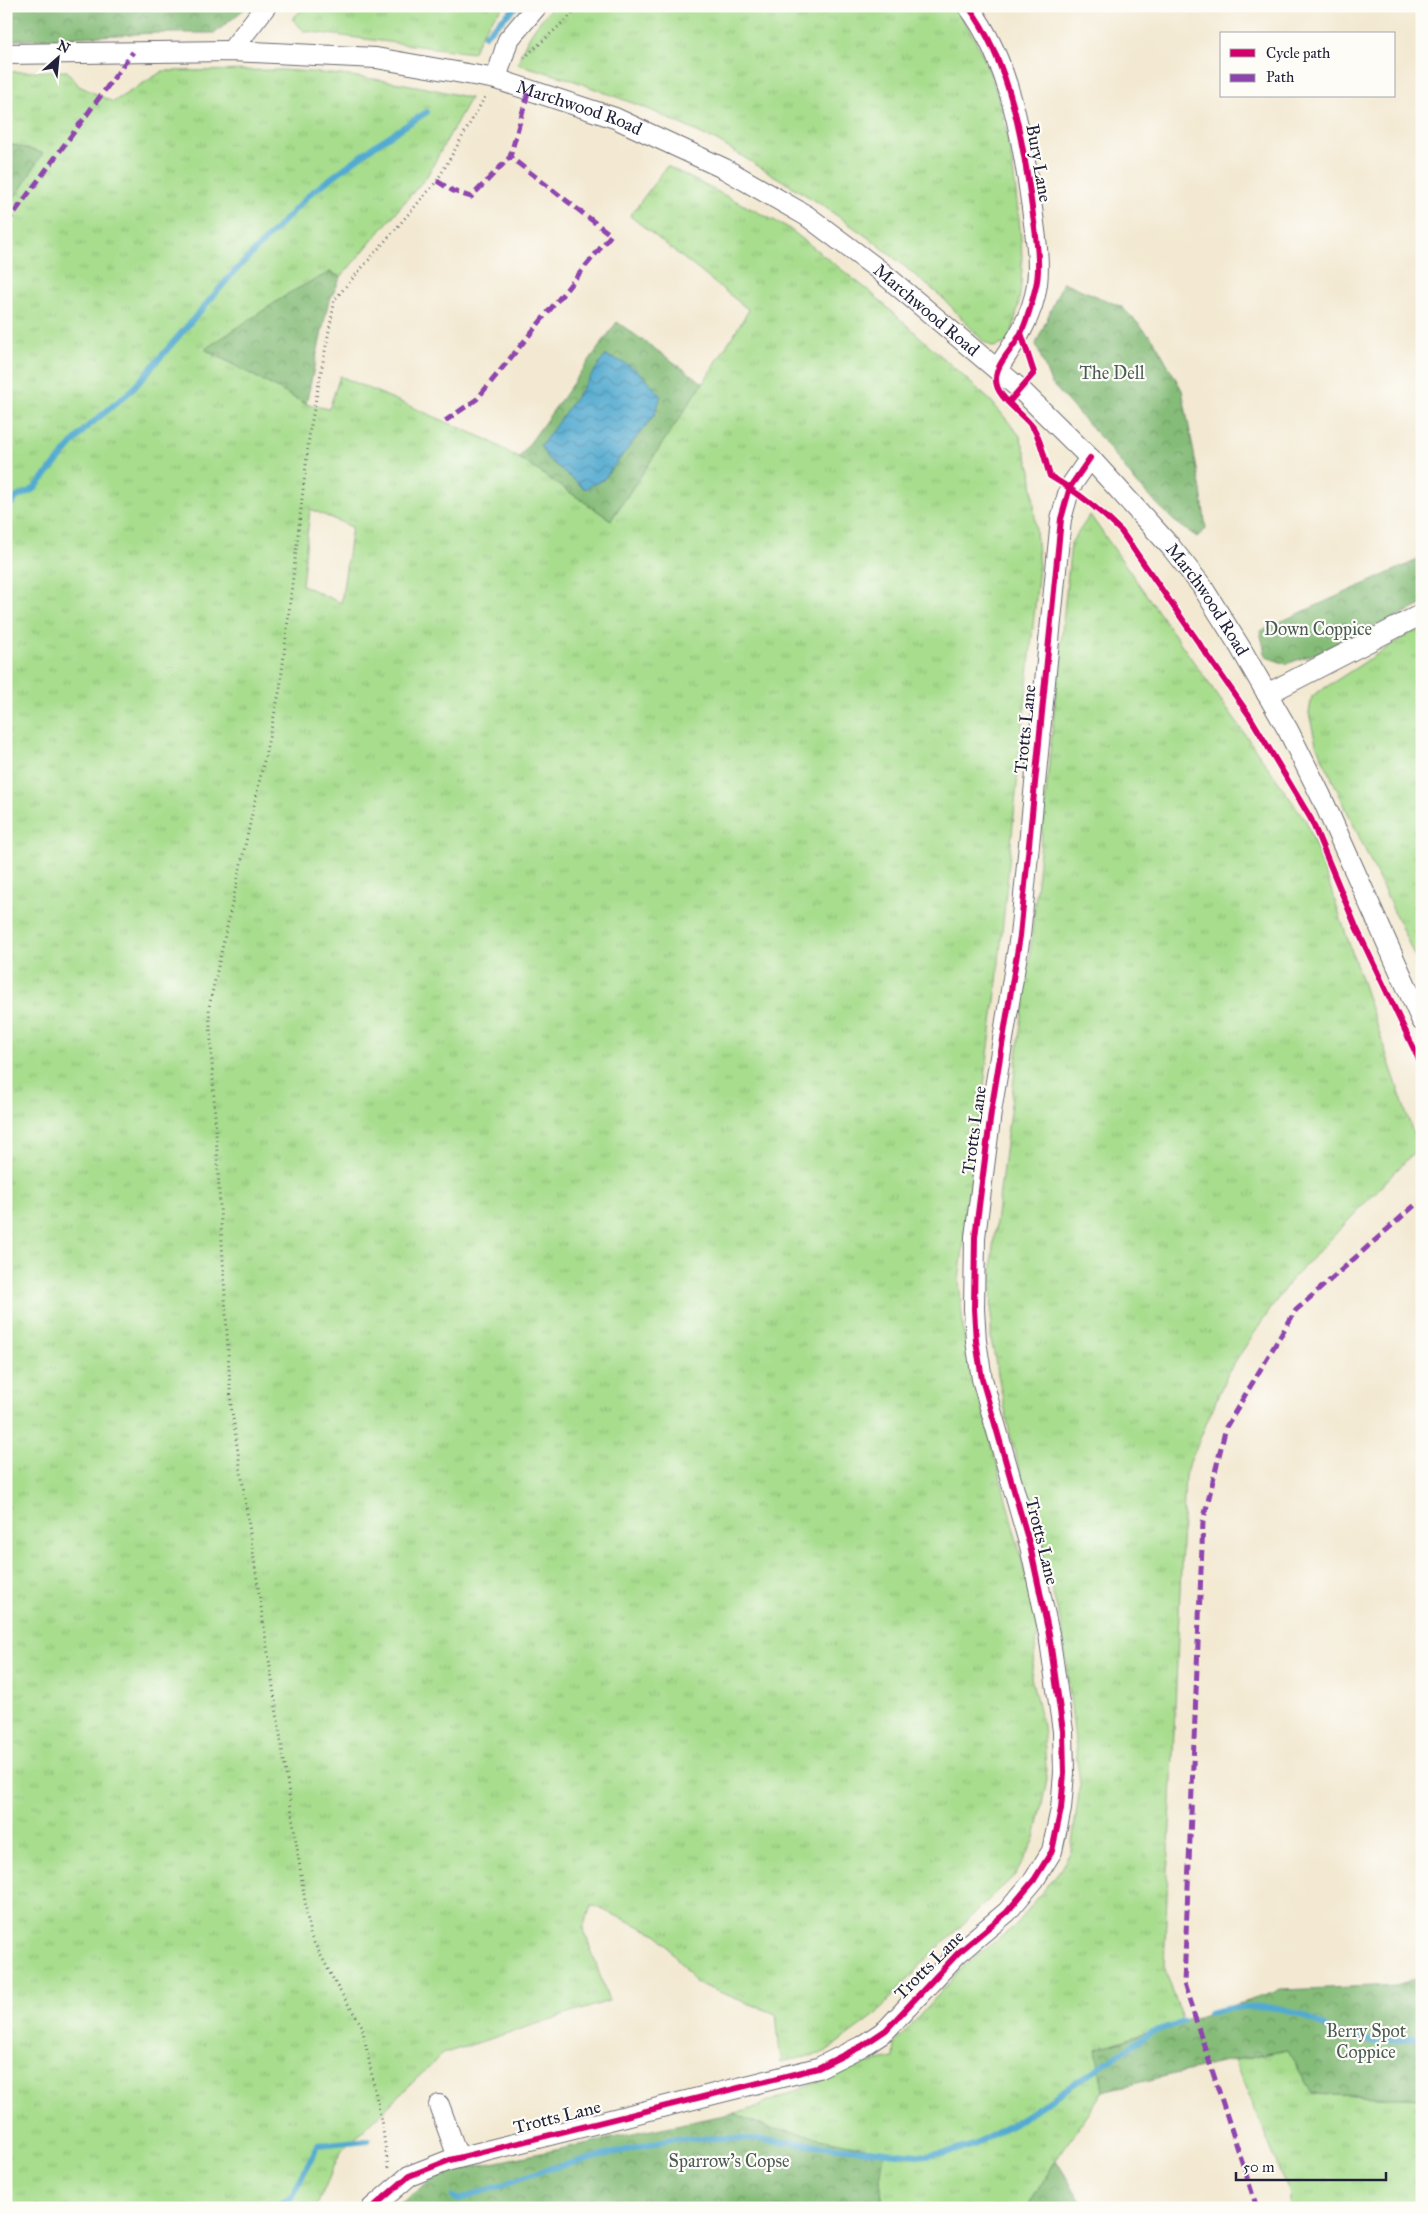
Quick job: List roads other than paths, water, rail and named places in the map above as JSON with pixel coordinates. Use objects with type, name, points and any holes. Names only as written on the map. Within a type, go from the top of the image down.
[{"type":"street","points":[[231,51],[266,6]]},
{"type":"street","points":[[496,79],[508,40],[537,6]]},
{"type":"street","name":"Bury Lane","points":[[968,6],[990,43],[1007,87],[1019,131],[1036,241],[1037,284],[1028,317],[1013,346],[997,369]]},
{"type":"street","name":"Marchwood Road","points":[[6,54],[231,51],[376,58],[496,79],[615,118],[724,169],[807,216],[879,270],[997,369],[1090,458],[1170,546],[1201,585],[1288,730],[1321,796],[1422,1022]]},
{"type":"street","name":"Trotts Lane","points":[[372,2208],[409,2176],[458,2157],[818,2068],[862,2046],[886,2030],[958,1953],[1008,1912],[1034,1880],[1052,1851],[1061,1809],[1064,1773],[1064,1731],[1049,1634],[1030,1546],[982,1379],[976,1341],[974,1309],[975,1237],[991,1112],[1020,936],[1061,519],[1070,487],[1090,458]]},
{"type":"street","points":[[1267,694],[1422,614]]},
{"type":"street","points":[[439,2105],[458,2157]]},
{"type":"water","points":[[605,356],[623,362],[637,370],[661,396],[655,414],[603,480],[585,489],[547,458],[541,446]]},
{"type":"waterway","points":[[485,35],[517,6]]},
{"type":"waterway","points":[[6,510],[17,497],[34,489],[85,429],[133,389],[233,273],[311,193],[377,144],[427,112]]},
{"type":"waterway","points":[[1209,2013],[1232,2008],[1269,2007],[1304,2016],[1337,2034],[1358,2040],[1376,2041],[1422,2037]]},
{"type":"waterway","points":[[453,2197],[459,2200],[544,2170],[671,2139],[726,2138],[776,2141],[927,2156],[953,2151],[974,2145],[1021,2119],[1152,2032],[1183,2022]]},
{"type":"waterway","points":[[262,2208],[278,2205],[291,2198],[318,2145],[368,2140]]},
{"type":"waterway","points":[[236,2208],[248,2208]]},
{"type":"park label","name":"The Dell","points":[[1112,373]]},
{"type":"park label","name":"Down Coppice","points":[[1318,629]]},
{"type":"park label","name":"Berry Spot Coppice","points":[[1366,2041]]},
{"type":"park label","name":"Sparrow's Copse","points":[[729,2161]]}]
